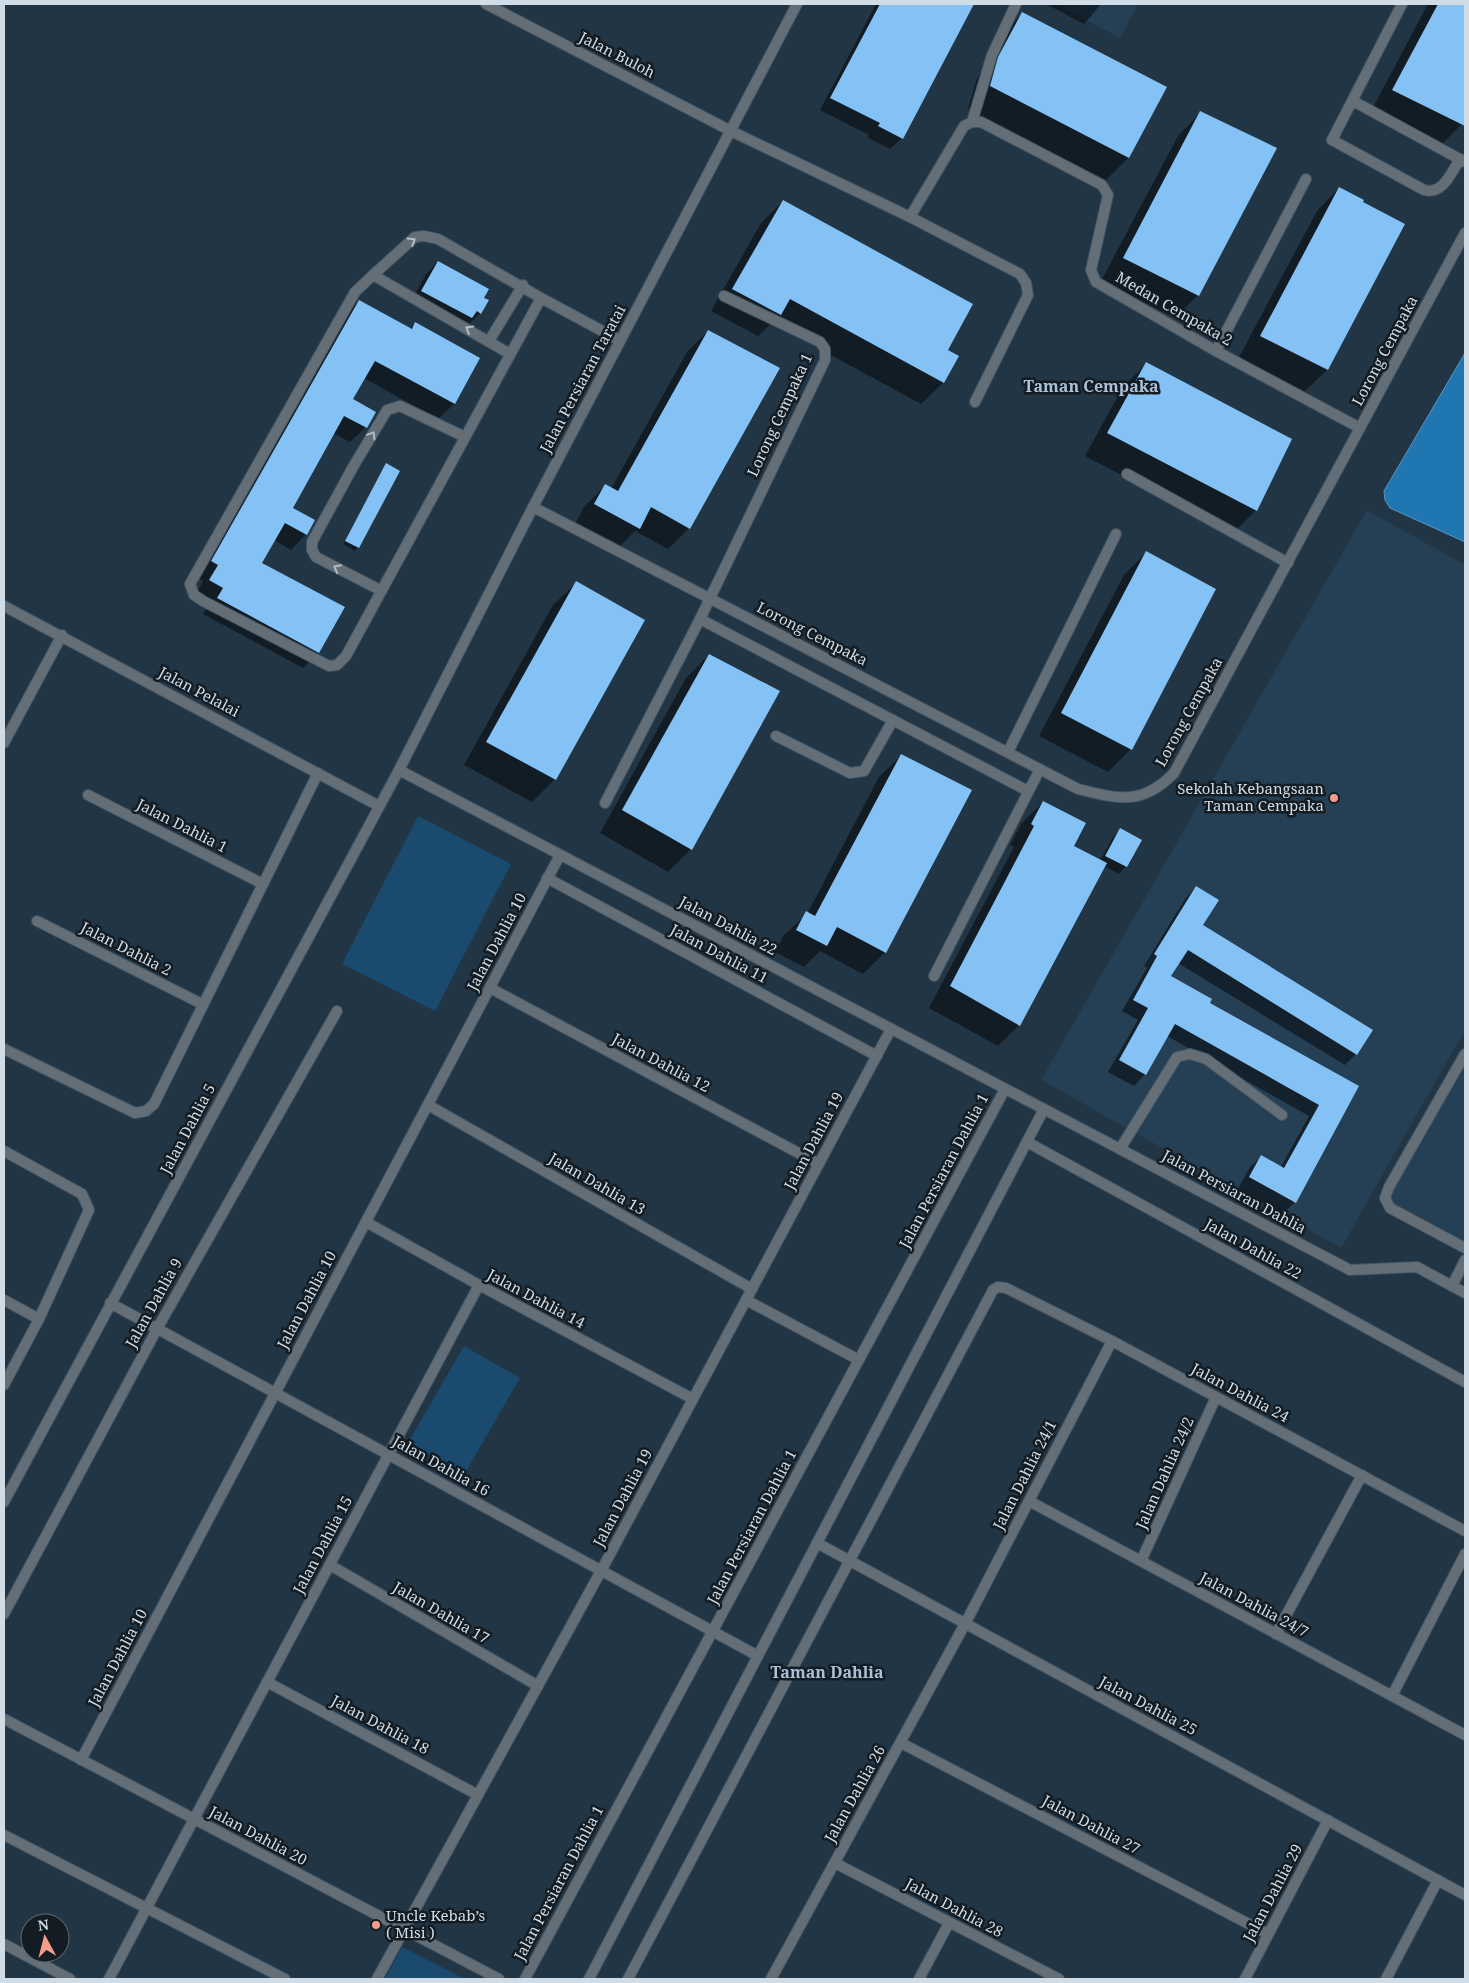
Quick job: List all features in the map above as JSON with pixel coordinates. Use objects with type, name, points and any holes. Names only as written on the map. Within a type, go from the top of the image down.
[{"type":"street","name":"Jalan Buloh","points":[[488,4],[731,131]]},
{"type":"street","name":"Jalan Persiaran Taratai","points":[[399,770],[532,507],[797,4]]},
{"type":"street","points":[[910,217],[958,134],[964,126],[972,122],[992,55],[1016,4]]},
{"type":"street","points":[[1353,100],[1463,161],[1444,185],[1438,190],[1431,192],[1332,140],[1402,4]]},
{"type":"street","name":"Medan Cempaka 2","points":[[972,122],[981,122],[1102,185],[1108,194],[1091,270],[1096,282],[1216,351],[1360,428]]},
{"type":"street","points":[[731,131],[910,217],[1020,274],[1026,283],[1028,295],[975,402]]},
{"type":"street","points":[[1216,351],[1306,179]]},
{"type":"street","name":"Lorong Cempaka","points":[[532,507],[1078,789],[1113,798],[1139,796],[1162,786],[1174,773],[1465,233]]},
{"type":"street","points":[[541,298],[380,590],[346,656],[337,665],[329,666],[194,595],[190,584],[355,292],[415,237],[424,236],[438,239],[619,340]]},
{"type":"street","points":[[373,275],[510,354]]},
{"type":"street","points":[[489,341],[522,286]]},
{"type":"street","name":"Lorong Cempaka 1","points":[[709,598],[825,360],[825,349],[820,342],[724,296]]},
{"type":"street","points":[[380,590],[316,558],[312,550],[312,542],[353,467],[387,410],[393,407],[400,406],[464,437]]},
{"type":"street","points":[[1127,474],[1288,563]]},
{"type":"street","points":[[1008,752],[1116,534]]},
{"type":"street","points":[[605,804],[709,598]]},
{"type":"street","name":"Jalan Pelalai","points":[[4,606],[62,635],[380,806]]},
{"type":"street","points":[[700,619],[1028,791]]},
{"type":"street","points":[[4,743],[62,635]]},
{"type":"street","points":[[776,736],[850,773],[864,771],[893,720]]},
{"type":"street","points":[[934,976],[1040,769]]},
{"type":"street","name":"Jalan Dahlia 5","points":[[4,1502],[399,770]]},
{"type":"street","name":"Jalan Dahlia 22","points":[[399,770],[1044,1109]]},
{"type":"street","points":[[4,1049],[135,1113],[146,1111],[154,1104],[318,773]]},
{"type":"street","name":"Jalan Dahlia 1","points":[[88,795],[263,884]]},
{"type":"street","name":"Jalan Dahlia 10","points":[[81,1760],[560,855]]},
{"type":"street","name":"Jalan Dahlia 11","points":[[548,878],[877,1056]]},
{"type":"street","name":"Jalan Dahlia 2","points":[[37,921],[202,1004]]},
{"type":"street","name":"Jalan Dahlia 12","points":[[490,988],[819,1164]]},
{"type":"street","name":"Jalan Dahlia 9","points":[[4,1614],[157,1329],[337,1011]]},
{"type":"street","name":"Jalan Dahlia 19","points":[[378,1979],[601,1570],[891,1029]]},
{"type":"street","points":[[1120,1149],[1177,1057],[1190,1054],[1206,1059],[1282,1115]]},
{"type":"street","points":[[1465,1054],[1385,1198],[1390,1208],[1465,1248]]},
{"type":"street","name":"Jalan Persiaran Dahlia 1","points":[[524,1979],[1005,1089]]},
{"type":"street","name":"Jalan Dahlia 13","points":[[428,1105],[752,1289]]},
{"type":"street","points":[[589,1979],[1044,1109]]},
{"type":"street","name":"Jalan Persiaran Dahlia","points":[[1044,1109],[1350,1270],[1417,1267],[1452,1286]]},
{"type":"street","name":"Jalan Dahlia 22","points":[[1027,1142],[1465,1382]]},
{"type":"street","points":[[4,1150],[82,1194],[89,1210],[39,1319],[4,1385]]},
{"type":"street","name":"Jalan Dahlia 14","points":[[366,1222],[479,1286],[693,1399]]},
{"type":"street","points":[[1465,1260],[1452,1286],[1465,1293]]},
{"type":"street","name":"Jalan Dahlia 15","points":[[109,1979],[479,1286]]},
{"type":"street","name":"Jalan Dahlia 24","points":[[850,1561],[993,1290],[998,1287],[1006,1288],[1112,1341],[1465,1531]]},
{"type":"street","points":[[4,1300],[39,1319]]},
{"type":"street","points":[[746,1300],[859,1360]]},
{"type":"street","name":"Jalan Dahlia 16","points":[[110,1304],[758,1656]]},
{"type":"street","name":"Jalan Dahlia 24/1","points":[[966,1624],[1112,1341]]},
{"type":"street","name":"Jalan Dahlia 24/2","points":[[1141,1561],[1216,1397]]},
{"type":"street","points":[[1276,1634],[1362,1476]]},
{"type":"street","name":"Jalan Dahlia 24/7","points":[[1029,1501],[1465,1735]]},
{"type":"street","name":"Jalan Dahlia 25","points":[[817,1543],[1465,1895]]},
{"type":"street","points":[[1392,1696],[1465,1554]]},
{"type":"street","points":[[628,1979],[850,1561]]},
{"type":"street","name":"Jalan Dahlia 17","points":[[330,1565],[538,1686]]},
{"type":"street","name":"Jalan Dahlia 26","points":[[771,1979],[966,1624]]},
{"type":"street","name":"Jalan Dahlia 18","points":[[268,1682],[478,1795]]},
{"type":"street","name":"Jalan Dahlia 20","points":[[4,1719],[499,1979]]},
{"type":"street","name":"Jalan Dahlia 27","points":[[900,1743],[1268,1934]]},
{"type":"street","name":"Jalan Dahlia 29","points":[[1245,1979],[1328,1820]]},
{"type":"street","points":[[4,1835],[285,1979]]},
{"type":"street","name":"Jalan Dahlia 28","points":[[835,1863],[1059,1979]]},
{"type":"street","points":[[1386,1979],[1438,1880]]},
{"type":"street","points":[[919,1979],[949,1923]]},
{"type":"street","points":[[4,1944],[70,1979]]},
{"type":"shaded area","points":[[1056,4],[1138,4],[1120,38]]},
{"type":"shaded area","points":[[1465,353],[1465,542],[1390,508],[1385,500],[1384,491]]},
{"type":"shaded area","name":"Sekolah Kebangsaan Taman Cempaka","points":[[1367,510],[1465,565],[1465,1030],[1341,1248],[1041,1080]]},
{"type":"shaded area","points":[[418,816],[511,864],[435,1011],[342,964]]},
{"type":"shaded area","points":[[1465,1062],[1465,1242],[1393,1205],[1390,1197],[1393,1187]]},
{"type":"shaded area","points":[[464,1346],[520,1378],[464,1475],[408,1443]]},
{"type":"shaded area","points":[[402,1947],[465,1979],[385,1979]]},
{"type":"building","points":[[880,4],[974,4],[903,139],[878,126],[880,123],[830,98]]},
{"type":"building","points":[[1438,4],[1465,4],[1465,126],[1392,90]]},
{"type":"building","points":[[1022,12],[1167,87],[1129,158],[990,86],[998,57]]},
{"type":"building","points":[[1200,111],[1277,148],[1199,296],[1123,258]]},
{"type":"building","points":[[1339,187],[1405,224],[1328,370],[1260,336]]},
{"type":"building","points":[[783,200],[973,304],[948,350],[959,356],[944,383],[790,299],[781,315],[732,289]]},
{"type":"building","points":[[438,261],[489,289],[484,298],[489,300],[481,314],[477,311],[472,318],[421,291]]},
{"type":"building","points":[[359,300],[412,329],[415,322],[480,358],[455,404],[375,361],[353,399],[376,412],[367,428],[344,416],[293,508],[315,520],[307,535],[285,523],[262,563],[345,607],[319,653],[217,598],[223,588],[209,580],[218,565],[211,561]]},
{"type":"building","points":[[708,330],[780,368],[690,529],[651,507],[640,529],[594,504],[605,484],[618,491]]},
{"type":"building","points":[[1146,362],[1292,439],[1257,511],[1107,433]]},
{"type":"building","points":[[386,463],[400,471],[359,548],[345,541]]},
{"type":"building","points":[[1146,551],[1216,589],[1132,750],[1061,713]]},
{"type":"building","points":[[576,581],[645,620],[556,780],[486,742]]},
{"type":"building","points":[[709,654],[780,691],[692,850],[622,810]]},
{"type":"building","points":[[901,754],[972,790],[886,953],[837,927],[827,946],[796,930],[806,911],[815,916]]},
{"type":"building","points":[[1043,801],[1086,823],[1074,846],[1107,863],[1020,1026],[950,986],[1034,826],[1031,824]]},
{"type":"building","points":[[1120,828],[1142,840],[1127,867],[1105,856]]},
{"type":"building","points":[[1196,886],[1219,900],[1203,925],[1373,1030],[1357,1055],[1188,950],[1171,976],[1212,999],[1210,1003],[1359,1086],[1296,1203],[1249,1177],[1261,1155],[1284,1168],[1319,1105],[1175,1024],[1146,1075],[1119,1060],[1148,1008],[1133,1000],[1157,956],[1154,954]]},
{"type":"place","name":"Sekolah Kebangsaan Taman Cempaka","points":[[1334,798]]},
{"type":"place","name":"Uncle Kebab’s ( Misi )","points":[[376,1925]]},
{"type":"district","name":"Taman Cempaka","points":[[1091,386]]},
{"type":"district","name":"Taman Dahlia","points":[[827,1672]]}]
